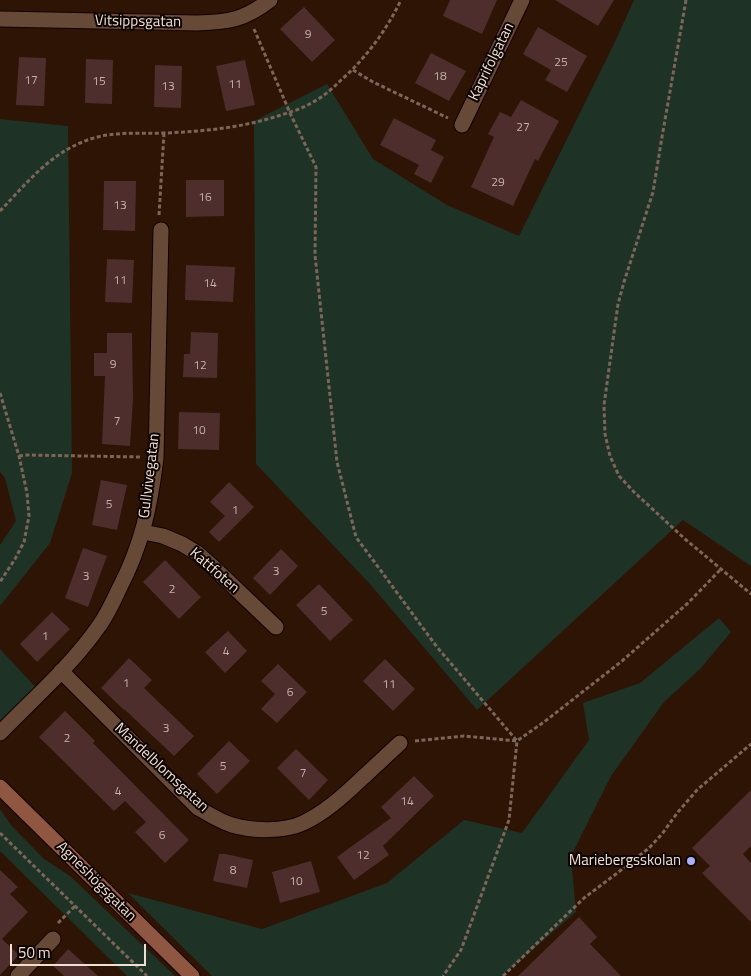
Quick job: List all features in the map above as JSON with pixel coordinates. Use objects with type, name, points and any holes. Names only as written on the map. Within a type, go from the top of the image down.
[{"type":"street","name":"Vitsippsgatan","points":[[0,19],[197,24],[230,20],[248,15],[270,0]]},
{"type":"street","name":"Kaprifolgatan","points":[[462,125],[522,0]]},
{"type":"street","name":"Gullvivegatan","points":[[0,732],[61,671],[93,633],[111,607],[128,573],[143,532],[156,458],[161,230]]},
{"type":"street","name":"Kattfoten","points":[[143,532],[163,536],[182,544],[197,554],[214,567],[276,627]]},
{"type":"street","name":"Mandelblomsgatan","points":[[61,671],[198,808],[216,819],[242,828],[264,830],[286,828],[302,824],[319,815],[336,802],[400,743]]},
{"type":"street","name":"Agneshögsgatan","points":[[0,787],[192,976]]},
{"type":"street","points":[[18,976],[53,939]]},
{"type":"path","points":[[0,211],[42,167],[66,150],[93,138],[117,133],[219,130],[261,122],[313,102],[323,96],[362,60],[387,26],[401,0]]},
{"type":"path","points":[[686,0],[653,192],[618,304],[604,405],[605,434],[610,456],[619,476],[634,492],[721,570],[751,594]]},
{"type":"path","points":[[248,15],[316,167],[315,255],[337,462],[356,536],[437,647],[517,741],[509,820],[461,950],[443,976]]},
{"type":"path","points":[[353,70],[373,82],[462,125]]},
{"type":"path","points":[[161,230],[159,216],[164,133]]},
{"type":"path","points":[[0,393],[19,456],[27,493],[29,516],[24,542],[0,582]]},
{"type":"path","points":[[19,456],[156,458]]},
{"type":"path","points":[[400,743],[464,736],[517,741],[622,661],[688,603],[721,570]]},
{"type":"path","points":[[502,976],[580,902],[649,848],[697,790],[751,745]]},
{"type":"path","points":[[0,833],[147,976]]},
{"type":"path","points":[[53,939],[56,925],[75,906]]},
{"type":"green space","points":[[634,0],[751,0],[751,566],[683,520],[477,710],[370,584],[256,464],[254,121],[327,84],[373,159],[447,205],[519,236]]},
{"type":"green space","points":[[0,119],[68,126],[72,473],[50,543],[0,606],[0,545],[16,521],[5,478],[0,472]]},
{"type":"green space","points":[[719,618],[731,632],[701,668],[664,702],[611,776],[571,856],[576,912],[502,976],[212,976],[128,893],[262,929],[387,883],[464,820],[522,833],[589,740],[583,703],[640,683]]},
{"type":"green space","points":[[0,649],[41,693],[0,741]]},
{"type":"green space","points":[[0,809],[11,825],[44,859],[70,876],[175,976],[127,976],[0,851]]},
{"type":"building","points":[[450,0],[497,0],[482,34],[443,16]]},
{"type":"building","points":[[555,0],[614,0],[598,26]]},
{"type":"building","points":[[304,7],[335,40],[312,62],[280,29]]},
{"type":"building","points":[[538,27],[587,56],[567,92],[545,80],[551,70],[523,54]]},
{"type":"building","points":[[431,53],[466,71],[449,101],[415,83]]},
{"type":"building","points":[[19,57],[46,58],[44,106],[16,105]]},
{"type":"building","points":[[86,59],[113,60],[112,104],[85,103]]},
{"type":"building","points":[[245,60],[255,105],[226,111],[216,66]]},
{"type":"building","points":[[155,65],[182,66],[181,108],[154,107]]},
{"type":"building","points":[[521,100],[559,121],[538,161],[535,159],[513,206],[471,187],[494,137],[488,134],[500,112],[511,117]]},
{"type":"building","points":[[394,118],[436,140],[431,150],[444,157],[431,183],[414,174],[419,165],[380,145]]},
{"type":"building","points":[[186,180],[224,180],[224,216],[186,217]]},
{"type":"building","points":[[104,181],[136,181],[135,231],[103,230]]},
{"type":"building","points":[[107,259],[134,260],[132,303],[105,302]]},
{"type":"building","points":[[186,265],[235,267],[233,302],[185,300]]},
{"type":"building","points":[[191,332],[218,333],[217,378],[183,377],[184,354],[190,354]]},
{"type":"building","points":[[107,333],[132,333],[133,399],[130,446],[102,444],[105,376],[94,376],[94,353],[107,353]]},
{"type":"building","points":[[179,412],[220,413],[219,450],[178,449]]},
{"type":"building","points":[[101,480],[127,485],[117,530],[92,525]]},
{"type":"building","points":[[229,482],[254,507],[219,542],[209,532],[225,516],[210,502]]},
{"type":"building","points":[[83,548],[107,556],[88,607],[65,598]]},
{"type":"building","points":[[281,549],[298,566],[270,595],[253,578]]},
{"type":"building","points":[[165,560],[201,597],[179,619],[143,582]]},
{"type":"building","points":[[319,584],[353,620],[330,641],[296,605]]},
{"type":"building","points":[[52,612],[70,629],[37,662],[20,644]]},
{"type":"building","points":[[228,631],[247,651],[225,673],[205,652]]},
{"type":"building","points":[[129,658],[152,680],[144,688],[194,736],[174,756],[101,688]]},
{"type":"building","points":[[385,659],[415,689],[393,711],[363,681]]},
{"type":"building","points":[[278,664],[307,692],[277,723],[261,709],[275,694],[261,681]]},
{"type":"building","points":[[65,711],[95,741],[93,743],[189,840],[165,863],[135,832],[146,822],[125,801],[114,811],[39,737]]},
{"type":"building","points":[[229,741],[250,761],[217,794],[197,774]]},
{"type":"building","points":[[296,749],[328,780],[309,800],[277,768]]},
{"type":"building","points":[[414,776],[434,796],[383,846],[389,855],[354,880],[337,857],[391,818],[381,807]]},
{"type":"building","points":[[751,790],[751,846],[743,854],[751,863],[751,922],[702,873],[710,866],[692,848]]},
{"type":"building","points":[[219,854],[253,860],[247,888],[213,881]]},
{"type":"building","points":[[311,861],[320,892],[280,903],[272,872]]},
{"type":"building","points":[[0,870],[18,887],[10,894],[28,912],[2,939],[19,955],[0,975]]},
{"type":"building","points":[[579,917],[597,937],[590,944],[621,976],[518,976]]},
{"type":"building","points":[[68,949],[98,976],[64,976],[53,966]]},
{"type":"place","name":"Mariebergsskolan","points":[[691,861]]}]
